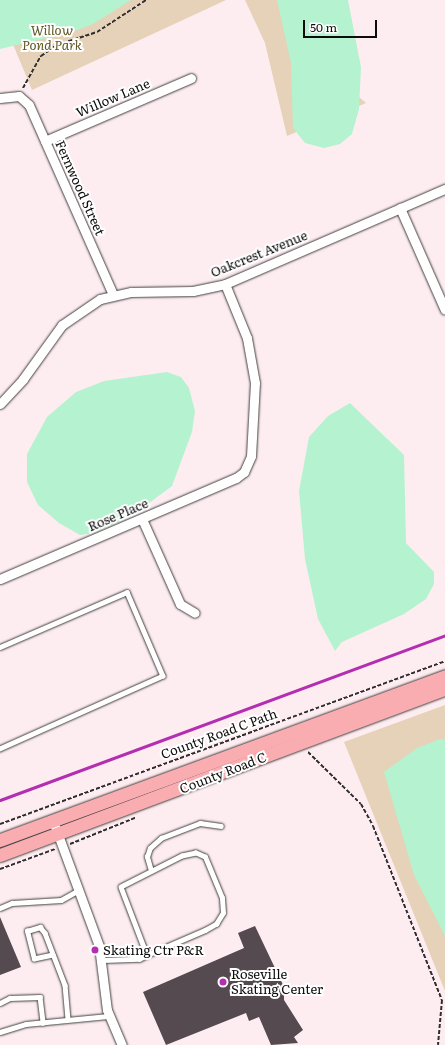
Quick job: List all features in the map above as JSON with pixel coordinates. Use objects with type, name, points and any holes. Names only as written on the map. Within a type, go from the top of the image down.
[{"type":"main road","name":"County Road C","points":[[0,840],[445,676]]},
{"type":"main road","name":"County Road C","points":[[0,855],[445,689]]},
{"type":"street","name":"Willow Lane","points":[[45,141],[191,78]]},
{"type":"street","points":[[0,98],[19,96]]},
{"type":"street","name":"Fernwood Street","points":[[19,96],[30,105],[113,295]]},
{"type":"street","name":"Oakcrest Avenue","points":[[0,404],[24,378],[62,325],[86,306],[113,295],[193,291],[225,284],[445,188]]},
{"type":"street","points":[[400,208],[445,310]]},
{"type":"street","name":"Rose Place","points":[[0,579],[142,519],[244,472],[251,456],[255,383],[247,338],[225,284]]},
{"type":"street","points":[[142,519],[180,604],[195,613]]},
{"type":"street","points":[[53,821],[103,960],[108,1016],[122,1045]]},
{"type":"lane","points":[[0,647],[127,592],[163,676],[0,749]]},
{"type":"lane","points":[[151,871],[147,857],[150,848],[161,838],[200,823],[221,826]]},
{"type":"lane","points":[[103,960],[148,956],[206,930],[223,913],[222,898],[204,857],[196,853],[151,871],[122,887],[148,956]]},
{"type":"lane","points":[[0,908],[12,903],[61,900],[79,890]]},
{"type":"lane","points":[[53,955],[34,959],[27,931],[40,927],[53,955],[65,985],[68,1019]]},
{"type":"lane","points":[[0,1003],[10,998],[40,997],[43,1023]]},
{"type":"lane","points":[[0,1032],[26,1024],[108,1016]]},
{"type":"path","points":[[19,96],[41,56],[57,44],[97,32],[146,0]]},
{"type":"path","name":"County Road C Path","points":[[0,824],[445,661]]},
{"type":"path","points":[[308,752],[361,804],[373,826],[444,1000],[438,1045]]},
{"type":"green space","name":"Willow Pond Park","points":[[0,0],[226,0],[32,90],[0,13]]},
{"type":"green space","points":[[245,0],[304,0],[334,76],[366,103],[287,136],[265,43]]},
{"type":"green space","points":[[445,705],[445,991],[344,742]]},
{"type":"shaded area","points":[[0,0],[131,0],[93,24],[72,32],[0,49]]},
{"type":"shaded area","points":[[277,0],[348,0],[361,67],[359,109],[352,134],[340,144],[324,148],[305,143],[293,128],[291,63]]},
{"type":"shaded area","points":[[167,372],[181,377],[189,388],[195,411],[192,432],[172,486],[129,518],[93,533],[80,535],[59,523],[38,505],[27,482],[27,454],[47,417],[76,392],[104,381]]},
{"type":"shaded area","points":[[350,403],[404,455],[406,543],[434,572],[434,584],[426,599],[404,614],[342,642],[335,651],[318,619],[305,559],[299,491],[309,437],[328,416]]},
{"type":"shaded area","points":[[440,739],[445,740],[445,936],[414,875],[384,772],[417,748]]},
{"type":"building","points":[[0,917],[21,967],[0,975]]},
{"type":"building","name":"Roseville Skating Center","points":[[255,926],[284,987],[284,1000],[303,1030],[294,1037],[298,1043],[271,1045],[259,1017],[249,1021],[246,1013],[166,1045],[143,992],[244,948],[238,933]]},
{"type":"railway","points":[[0,800],[445,635]]},
{"type":"place","name":"Skating Ctr P&R","points":[[95,950]]},
{"type":"place","name":"Roseville Skating Center","points":[[223,982]]}]
